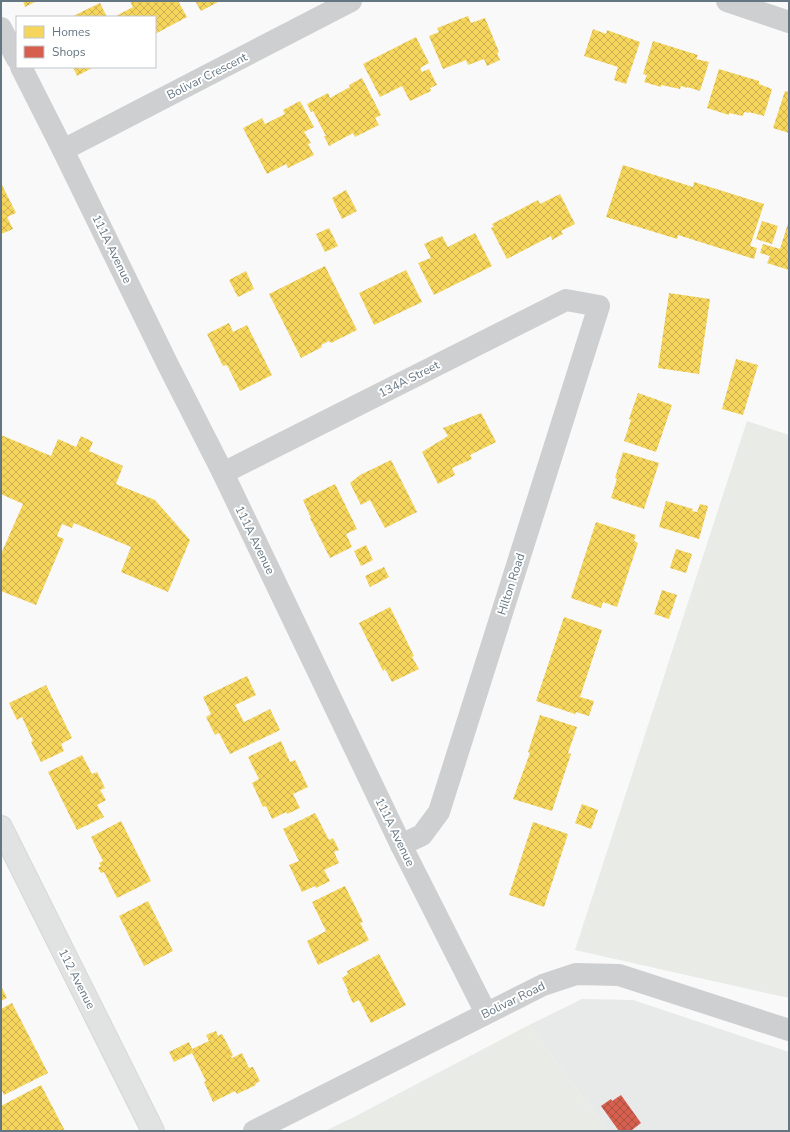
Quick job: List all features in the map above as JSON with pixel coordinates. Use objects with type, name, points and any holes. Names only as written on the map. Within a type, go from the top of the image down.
[{"type":"main road","name":"112 Avenue","points":[[1,828],[154,1131]]},
{"type":"street","name":"Bolivar Crescent","points":[[64,150],[351,1]]},
{"type":"street","points":[[727,1],[789,22]]},
{"type":"street","points":[[1,28],[16,57]]},
{"type":"street","name":"111A Avenue","points":[[22,68],[64,150],[168,365],[223,473],[402,845],[486,1014]]},
{"type":"street","name":"134A Street","points":[[223,473],[566,300],[599,306]]},
{"type":"street","name":"Hilton Road","points":[[402,845],[422,835],[439,812],[599,306]]},
{"type":"street","name":"Bolivar Road","points":[[254,1131],[543,985],[576,974],[619,974],[789,1030]]},
{"type":"shaded area","points":[[747,421],[789,435],[789,998],[575,950]]},
{"type":"shaded area","points":[[582,999],[633,1000],[789,1052],[789,1131],[608,1131],[529,1025]]},
{"type":"shaded area","points":[[529,1025],[608,1131],[325,1131],[354,1117]]},
{"type":"building: Homes","points":[[23,1],[37,1],[25,7]]},
{"type":"building: Homes","points":[[130,1],[178,1],[187,17],[156,33],[156,16],[116,16],[133,7]]},
{"type":"building: Homes","points":[[195,1],[220,1],[201,11]]},
{"type":"building: Homes","points":[[100,3],[106,16],[73,16]]},
{"type":"building: Homes","points":[[468,16],[471,23],[485,18],[499,52],[497,53],[500,60],[487,66],[484,59],[468,65],[466,60],[443,69],[429,36],[439,32],[437,28]]},
{"type":"building: Homes","points":[[593,29],[606,34],[607,30],[640,42],[626,84],[614,80],[618,67],[584,56]]},
{"type":"building: Homes","points":[[416,37],[429,63],[420,68],[422,72],[429,69],[437,85],[430,88],[431,91],[410,101],[402,86],[380,97],[363,64]]},
{"type":"building: Homes","points":[[653,41],[698,55],[696,59],[709,62],[700,91],[681,86],[680,89],[661,85],[661,87],[644,82],[647,75],[643,74]]},
{"type":"building: Homes","points":[[73,68],[92,68],[77,76]]},
{"type":"building: Homes","points":[[719,69],[759,81],[759,84],[772,89],[764,116],[749,112],[744,112],[743,116],[729,113],[729,115],[707,108]]},
{"type":"building: Homes","points":[[362,78],[381,115],[375,118],[379,125],[355,137],[353,133],[329,146],[324,136],[326,136],[313,111],[311,112],[307,104],[328,93],[330,98],[350,87],[349,85]]},
{"type":"building: Homes","points":[[785,91],[789,92],[789,133],[773,128]]},
{"type":"building: Homes","points":[[300,101],[314,127],[304,132],[311,143],[308,144],[314,155],[288,168],[286,164],[267,174],[243,128],[262,118],[265,124],[285,114],[283,110]]},
{"type":"building: Homes","points":[[623,165],[693,187],[694,182],[764,204],[750,246],[757,248],[754,259],[678,235],[677,239],[606,217]]},
{"type":"building: Homes","points":[[2,185],[16,213],[7,217],[13,229],[1,234],[1,186]]},
{"type":"building: Homes","points":[[346,190],[357,211],[342,219],[332,198]]},
{"type":"building: Homes","points":[[560,194],[575,224],[561,231],[563,234],[552,240],[551,236],[507,259],[491,228],[494,227],[492,224],[538,200],[540,204]]},
{"type":"building: Homes","points":[[789,220],[789,270],[767,263],[770,256],[760,253],[763,244],[780,249]]},
{"type":"building: Homes","points":[[762,221],[778,226],[772,244],[756,239]]},
{"type":"building: Homes","points":[[329,228],[338,246],[325,252],[316,234]]},
{"type":"building: Homes","points":[[475,233],[492,266],[434,295],[418,263],[431,258],[424,244],[442,236],[448,247]]},
{"type":"building: Homes","points":[[325,266],[357,330],[331,343],[329,341],[321,345],[322,347],[301,358],[269,294]]},
{"type":"building: Homes","points":[[406,270],[422,302],[374,325],[359,293]]},
{"type":"building: Homes","points":[[246,271],[254,289],[238,297],[229,280]]},
{"type":"building: Homes","points":[[669,293],[710,299],[699,374],[658,368]]},
{"type":"building: Homes","points":[[229,323],[233,332],[247,325],[272,375],[240,391],[227,365],[223,366],[207,334]]},
{"type":"building: Homes","points":[[736,359],[758,365],[743,415],[722,409]]},
{"type":"building: Homes","points":[[638,393],[672,405],[656,452],[624,441],[631,420],[629,419]]},
{"type":"building: Homes","points":[[481,413],[496,442],[470,455],[472,459],[452,468],[455,475],[438,484],[422,452],[448,436],[443,428]]},
{"type":"building: Homes","points":[[1,435],[51,456],[58,439],[76,447],[81,436],[93,442],[89,451],[123,466],[116,484],[155,500],[190,540],[168,592],[121,572],[131,547],[74,523],[72,528],[62,524],[57,536],[64,539],[36,605],[1,591],[1,554],[23,504],[1,494]]},
{"type":"building: Homes","points":[[623,452],[659,463],[644,509],[611,498]]},
{"type":"building: Homes","points":[[391,460],[417,512],[385,528],[370,500],[361,505],[350,483],[360,475]]},
{"type":"building: Homes","points":[[335,484],[357,529],[346,534],[352,547],[330,558],[310,518],[303,500]]},
{"type":"building: Homes","points":[[666,501],[693,509],[692,511],[697,512],[700,504],[708,506],[699,539],[659,527]]},
{"type":"building: Homes","points":[[596,522],[636,535],[634,541],[638,543],[617,607],[603,602],[601,608],[571,598]]},
{"type":"building: Homes","points":[[366,545],[373,560],[361,566],[354,551]]},
{"type":"building: Homes","points":[[676,549],[692,554],[686,573],[670,568]]},
{"type":"building: Homes","points":[[384,567],[389,577],[370,587],[365,576]]},
{"type":"building: Homes","points":[[662,590],[677,595],[669,619],[654,614]]},
{"type":"building: Homes","points":[[390,607],[414,656],[412,657],[419,669],[392,682],[385,669],[383,671],[359,623]]},
{"type":"building: Homes","points":[[564,617],[602,630],[580,697],[594,701],[589,716],[576,712],[575,714],[536,701]]},
{"type":"building: Homes","points":[[247,676],[256,695],[235,705],[244,722],[270,709],[280,730],[230,754],[219,733],[215,735],[206,717],[211,714],[203,697]]},
{"type":"building: Homes","points":[[46,685],[72,738],[61,744],[64,751],[41,762],[31,742],[33,741],[22,717],[17,720],[9,703]]},
{"type":"building: Homes","points":[[540,715],[577,727],[568,753],[571,754],[552,811],[513,799],[530,753],[528,752]]},
{"type":"building: Homes","points":[[281,741],[290,762],[295,760],[308,787],[293,794],[300,808],[287,814],[286,812],[272,819],[266,806],[263,807],[252,783],[259,779],[248,757]]},
{"type":"building: Homes","points":[[82,755],[92,774],[97,772],[105,788],[100,790],[106,800],[97,805],[104,817],[77,830],[48,772]]},
{"type":"building: Homes","points":[[582,804],[598,810],[591,829],[575,823]]},
{"type":"building: Homes","points":[[315,813],[329,840],[333,838],[339,850],[334,852],[339,863],[324,870],[330,881],[316,888],[315,886],[302,892],[289,865],[299,861],[283,829]]},
{"type":"building: Homes","points":[[121,821],[151,881],[117,898],[104,872],[101,873],[98,868],[101,866],[99,863],[103,861],[91,837]]},
{"type":"building: Homes","points":[[533,822],[568,834],[544,907],[509,895]]},
{"type":"building: Homes","points":[[345,886],[363,922],[360,923],[369,940],[318,965],[307,941],[326,931],[312,902]]},
{"type":"building: Homes","points":[[148,901],[173,951],[144,966],[119,916]]},
{"type":"building: Homes","points":[[379,954],[406,1005],[371,1023],[359,1000],[353,1003],[342,978],[348,974],[347,971]]},
{"type":"building: Homes","points":[[1,986],[7,998],[1,1001]]},
{"type":"building: Homes","points":[[12,1003],[48,1073],[4,1095],[1,1089],[1,1009]]},
{"type":"building: Homes","points":[[216,1031],[218,1036],[222,1034],[233,1055],[231,1056],[232,1058],[242,1053],[249,1068],[253,1067],[260,1081],[255,1084],[256,1085],[237,1094],[235,1091],[213,1102],[204,1082],[206,1081],[192,1053],[174,1062],[169,1052],[189,1042],[192,1049],[209,1041],[206,1035]]},
{"type":"building: Homes","points":[[41,1085],[65,1131],[1,1131],[1,1106]]},
{"type":"building: Shops","points":[[621,1095],[641,1123],[632,1130],[633,1131],[619,1131],[601,1106],[611,1099],[612,1101]]}]
